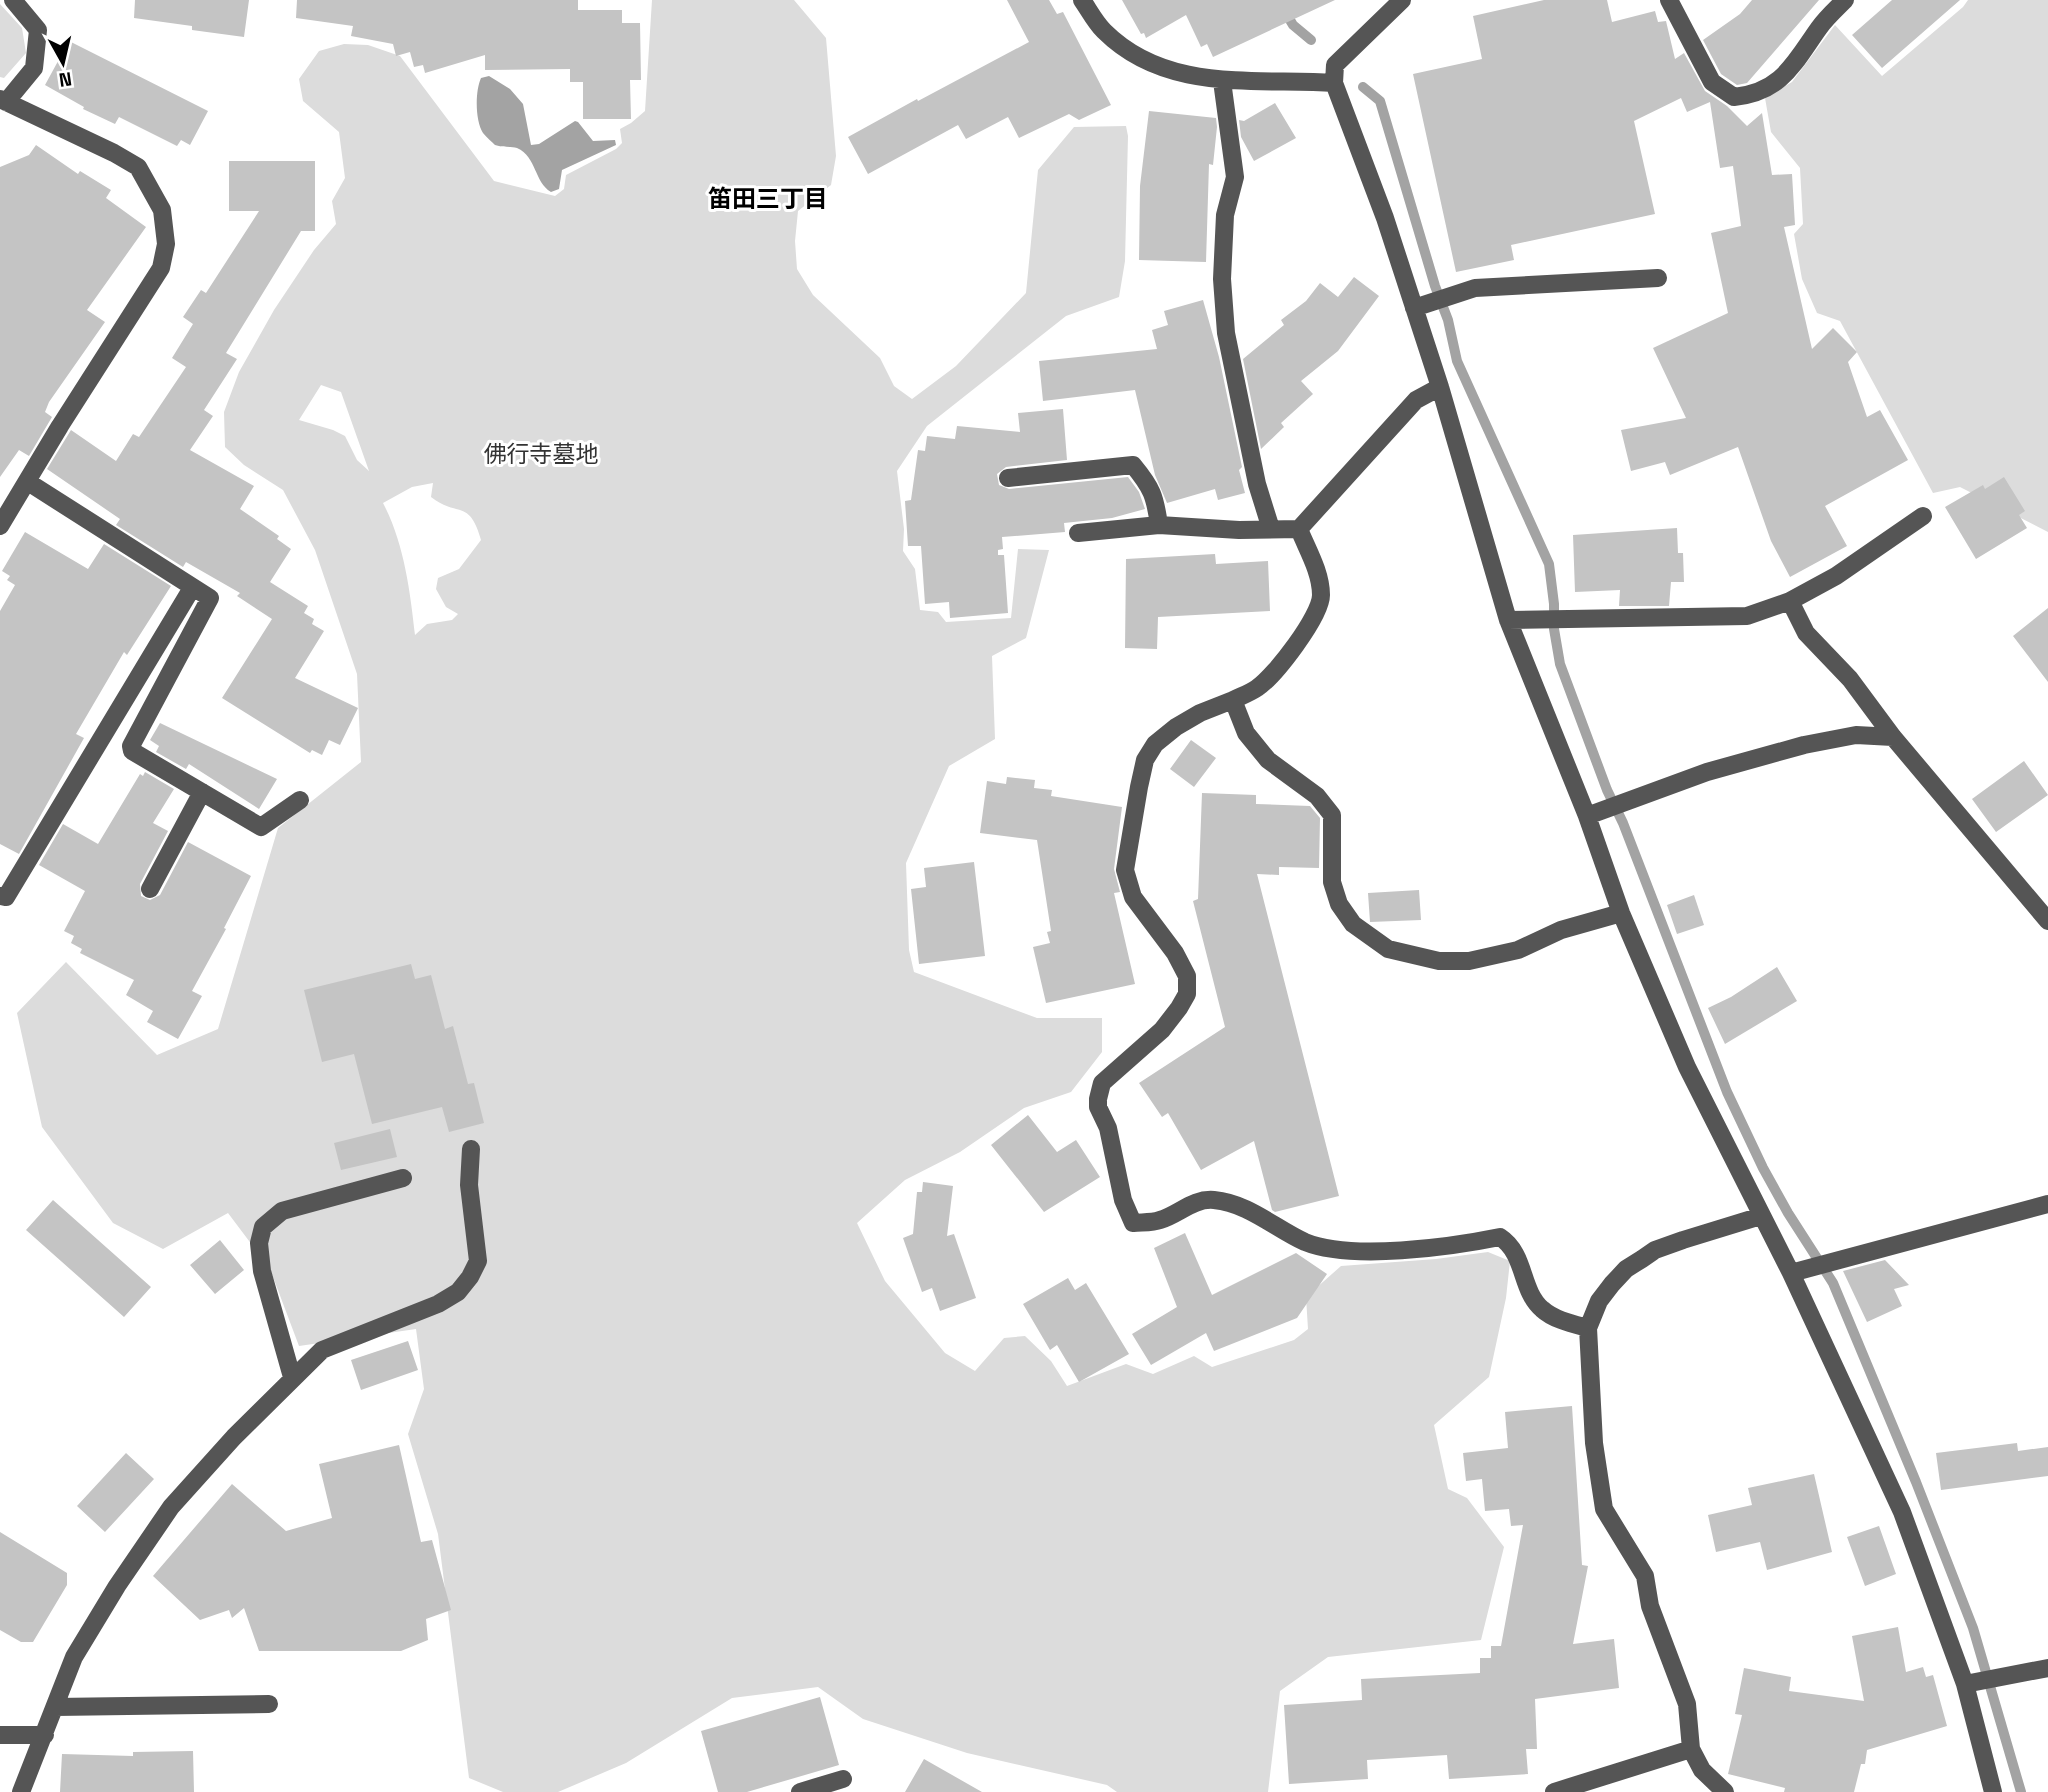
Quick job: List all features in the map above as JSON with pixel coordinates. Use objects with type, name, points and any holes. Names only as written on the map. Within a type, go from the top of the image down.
[{"type":"street","points":[[1,522],[161,268],[166,244],[162,210],[138,167],[3,101],[34,68],[37,30],[13,0]]},
{"type":"street","points":[[1082,0],[1103,30],[1150,64],[1187,76],[1222,80],[1334,83]]},
{"type":"street","points":[[1402,0],[1335,65],[1334,83],[1385,218],[1440,387],[1508,620],[1587,816],[1621,913],[1687,1067],[1791,1273],[1902,1512],[1965,1684],[1993,1792]]},
{"type":"street","points":[[1669,0],[1712,82],[1734,97],[1750,96],[1787,74],[1821,25],[1845,0]]},
{"type":"street","points":[[1222,80],[1235,177],[1225,215],[1222,279],[1226,333],[1257,484],[1271,529]]},
{"type":"street","points":[[1414,308],[1475,288],[1658,278]]},
{"type":"street","points":[[1078,533],[1158,525],[1193,529],[1299,528],[1416,400],[1440,387]]},
{"type":"street","points":[[1008,478],[1133,465],[1150,485],[1155,497],[1158,525]]},
{"type":"street","points":[[28,482],[210,598],[131,746],[132,751],[261,827],[300,800]]},
{"type":"street","points":[[1508,620],[1747,616],[1790,601],[1836,576],[1923,516]]},
{"type":"street","points":[[1299,528],[1320,581],[1321,599],[1312,620],[1287,656],[1259,687],[1200,713],[1176,727],[1155,744],[1145,760],[1125,870],[1133,897],[1175,953],[1187,976],[1187,994],[1162,1030],[1102,1083],[1098,1107],[1108,1128],[1123,1200],[1133,1223],[1160,1220],[1197,1202],[1213,1200],[1250,1212],[1323,1249],[1368,1251],[1438,1247],[1500,1237],[1511,1244],[1540,1308],[1570,1323],[1588,1328]]},
{"type":"street","points":[[0,896],[6,897],[192,588]]},
{"type":"street","points":[[1790,601],[1806,633],[1850,679],[1893,737],[2048,920]]},
{"type":"street","points":[[1233,700],[1246,733],[1268,760],[1317,796],[1332,815],[1332,882],[1339,904],[1353,924],[1388,949],[1439,961],[1469,961],[1518,950],[1562,930],[1621,913]]},
{"type":"street","points":[[1587,816],[1707,772],[1804,745],[1856,735],[1893,737]]},
{"type":"street","points":[[150,889],[202,792]]},
{"type":"street","points":[[21,1792],[74,1657],[117,1586],[171,1507],[292,1377],[322,1350],[438,1304],[458,1292],[470,1277],[478,1261],[469,1185],[471,1149]]},
{"type":"street","points":[[292,1377],[262,1271],[259,1243],[263,1227],[282,1211],[403,1178]]},
{"type":"street","points":[[1791,1273],[2048,1204]]},
{"type":"street","points":[[1725,1792],[1702,1770],[1691,1749],[1687,1704],[1650,1606],[1645,1576],[1604,1509],[1594,1443],[1588,1328],[1599,1301],[1612,1284],[1626,1269],[1655,1250],[1761,1216]]},
{"type":"street","points":[[1965,1684],[2048,1668]]},
{"type":"street","points":[[55,1707],[269,1704]]},
{"type":"street","points":[[0,1735],[45,1735]]},
{"type":"street","points":[[1554,1792],[1691,1749]]},
{"type":"street","points":[[800,1792],[843,1779]]},
{"type":"green space","name":"佛行寺墓地","points":[[652,0],[794,0],[826,38],[836,156],[831,185],[798,211],[795,241],[797,269],[813,295],[880,358],[894,386],[912,399],[956,366],[1026,293],[1038,170],[1074,127],[1126,126],[1125,261],[1119,297],[1066,316],[927,426],[897,471],[904,529],[903,551],[915,569],[920,610],[938,612],[946,622],[1011,618],[1018,549],[1049,550],[1026,638],[992,656],[995,739],[949,766],[906,863],[909,950],[914,972],[1037,1018],[1102,1018],[1102,1052],[1071,1092],[1024,1108],[960,1152],[905,1180],[857,1223],[885,1281],[945,1353],[975,1371],[1004,1338],[1025,1336],[1051,1361],[1067,1386],[1126,1364],[1153,1374],[1194,1356],[1212,1367],[1294,1340],[1308,1329],[1306,1297],[1341,1266],[1488,1252],[1510,1261],[1506,1298],[1489,1377],[1434,1425],[1448,1489],[1467,1498],[1504,1547],[1481,1640],[1328,1657],[1280,1691],[1268,1792],[1117,1792],[1107,1785],[967,1753],[863,1719],[818,1687],[732,1698],[626,1763],[558,1792],[503,1792],[469,1778],[438,1534],[408,1434],[424,1389],[416,1329],[299,1346],[270,1269],[228,1213],[163,1249],[113,1223],[42,1127],[17,1013],[66,962],[157,1055],[218,1029],[278,828],[361,762],[357,674],[315,550],[283,490],[244,465],[225,447],[224,412],[239,372],[274,310],[314,250],[336,224],[332,201],[345,178],[339,132],[303,101],[299,79],[319,51],[344,44],[368,45],[400,56],[494,181],[555,196],[564,189],[566,175],[616,149],[622,143],[620,129],[645,111]],"holes":[[[321,385],[341,392],[369,471],[357,460],[345,436],[299,420]],[[433,483],[431,497],[467,513],[477,527],[481,540],[459,569],[438,578],[436,589],[446,607],[458,614],[452,620],[427,624],[415,635],[401,550],[383,503],[412,487]]]},
{"type":"green space","points":[[1968,0],[2048,0],[2048,532],[1960,487],[1933,493],[1840,321],[1817,313],[1802,279],[1794,234],[1803,224],[1800,168],[1771,132],[1765,98],[1792,82],[1835,25],[1882,76]]},
{"type":"green space","points":[[0,4],[22,28],[26,53],[4,78],[0,77]]},
{"type":"shaded area","points":[[489,76],[510,89],[523,104],[531,145],[539,144],[575,121],[593,141],[615,140],[616,145],[562,170],[559,189],[551,192],[545,188],[524,152],[515,147],[495,145],[480,128],[477,114],[478,90],[481,78]]},
{"type":"building","points":[[135,0],[249,0],[244,37],[134,18]]},
{"type":"building","points":[[297,0],[578,0],[578,10],[622,10],[622,23],[640,23],[641,80],[630,80],[631,119],[583,119],[583,82],[570,82],[570,69],[485,70],[485,55],[425,73],[423,65],[414,67],[410,52],[396,56],[393,44],[351,36],[353,26],[296,18]]},
{"type":"building","points":[[1007,0],[1049,0],[1057,14],[1063,12],[1111,105],[1079,120],[1069,114],[1019,138],[1008,117],[966,139],[958,125],[868,174],[848,137],[1029,42]]},
{"type":"building","points":[[1122,0],[1335,0],[1213,57],[1207,44],[1201,47],[1186,15],[1146,38]]},
{"type":"building","points":[[1544,0],[1607,0],[1612,22],[1655,11],[1658,22],[1666,21],[1675,59],[1684,53],[1705,91],[1727,106],[1747,126],[1762,113],[1772,175],[1792,174],[1795,225],[1784,227],[1812,349],[1833,328],[1857,352],[1848,362],[1867,417],[1880,410],[1908,460],[1825,506],[1847,546],[1790,577],[1771,541],[1738,447],[1670,475],[1665,462],[1631,471],[1621,430],[1686,418],[1653,348],[1728,313],[1711,233],[1741,226],[1733,166],[1720,168],[1710,102],[1687,112],[1681,98],[1634,121],[1655,214],[1511,245],[1514,260],[1456,272],[1413,74],[1482,59],[1473,16]]},
{"type":"building","points":[[1752,0],[1819,0],[1747,83],[1737,85],[1721,74],[1703,40],[1740,14]]},
{"type":"building","points":[[1892,0],[1960,0],[1882,68],[1852,35]]},
{"type":"building","points":[[69,41],[208,111],[190,145],[181,140],[177,146],[119,117],[115,124],[83,109],[84,107],[45,85]]},
{"type":"building","points":[[1275,103],[1296,138],[1254,161],[1241,137],[1239,120],[1244,121]]},
{"type":"building","points":[[1149,111],[1216,118],[1213,165],[1209,164],[1206,262],[1139,260],[1140,186]]},
{"type":"building","points":[[36,145],[78,174],[80,171],[111,190],[106,198],[146,227],[87,310],[105,322],[49,402],[45,412],[52,417],[29,456],[19,450],[0,477],[0,167],[29,155]]},
{"type":"building","points":[[229,161],[315,161],[315,231],[301,231],[226,353],[237,359],[204,410],[213,416],[190,450],[254,486],[240,509],[279,536],[277,539],[291,549],[270,582],[308,606],[304,613],[314,619],[312,624],[324,631],[295,678],[358,708],[340,745],[329,740],[322,755],[312,750],[310,753],[222,698],[272,619],[237,596],[240,593],[186,562],[183,567],[116,525],[120,519],[47,469],[71,430],[116,461],[133,434],[139,437],[186,367],[172,358],[193,324],[183,317],[201,290],[206,293],[259,211],[229,211]]},
{"type":"building","points":[[1354,277],[1379,296],[1338,351],[1301,381],[1313,394],[1281,423],[1284,427],[1261,449],[1243,359],[1284,325],[1281,320],[1306,301],[1320,283],[1338,297]]},
{"type":"building","points":[[1203,300],[1219,357],[1245,493],[1218,500],[1215,489],[1167,503],[1155,475],[1135,390],[1043,401],[1039,361],[1157,349],[1152,330],[1168,325],[1164,311]]},
{"type":"building","points":[[1063,409],[1067,460],[1006,467],[997,474],[999,485],[1009,489],[1128,477],[1139,492],[1145,509],[1112,518],[1064,523],[1065,532],[1002,537],[1003,549],[998,550],[998,555],[1004,555],[1008,613],[950,618],[949,602],[925,604],[921,546],[908,546],[905,501],[911,500],[918,450],[925,451],[927,436],[955,439],[957,426],[1020,432],[1018,413]]},
{"type":"building","points":[[2004,477],[2025,511],[2019,515],[2027,528],[1976,559],[1945,507],[1983,485],[1985,489]]},
{"type":"building","points":[[1677,528],[1678,553],[1683,553],[1684,582],[1671,582],[1669,606],[1619,606],[1620,590],[1575,592],[1573,535]]},
{"type":"building","points":[[25,532],[88,569],[104,544],[171,586],[127,655],[124,652],[76,734],[84,738],[19,854],[0,844],[0,611],[15,585],[7,580],[10,576],[2,571]]},
{"type":"building","points":[[1215,554],[1216,564],[1268,561],[1270,611],[1158,617],[1157,649],[1125,648],[1126,559]]},
{"type":"building","points":[[2048,608],[2048,682],[2013,636]]},
{"type":"building","points":[[160,723],[277,779],[259,809],[189,764],[186,769],[156,752],[159,746],[150,740]]},
{"type":"building","points":[[1191,740],[1216,758],[1194,787],[1170,769]]},
{"type":"building","points":[[2024,761],[2048,795],[1996,832],[1972,799]]},
{"type":"building","points":[[145,772],[174,789],[153,823],[168,831],[140,884],[141,896],[150,900],[160,895],[188,842],[251,876],[192,991],[202,996],[178,1039],[147,1022],[153,1011],[126,995],[134,980],[80,953],[82,949],[71,943],[74,936],[64,931],[85,891],[39,865],[63,824],[98,844],[140,774],[143,776]]},
{"type":"building","points":[[1007,777],[1035,780],[1034,788],[1052,790],[1051,796],[1122,807],[1114,869],[1120,892],[1114,893],[1135,984],[1046,1003],[1033,947],[1050,943],[1047,932],[1051,931],[1037,840],[980,833],[987,781],[1006,784]]},
{"type":"building","points":[[1202,793],[1256,795],[1256,804],[1310,806],[1320,818],[1319,868],[1279,867],[1279,875],[1257,874],[1339,1196],[1275,1212],[1272,1210],[1254,1141],[1201,1170],[1168,1113],[1162,1117],[1139,1083],[1225,1027],[1193,901],[1198,899]]},
{"type":"building","points":[[974,862],[985,956],[919,964],[911,889],[926,887],[924,868]]},
{"type":"building","points":[[1419,890],[1421,920],[1370,922],[1368,893]]},
{"type":"building","points":[[1694,895],[1704,925],[1677,934],[1667,905]]},
{"type":"building","points":[[411,964],[415,979],[431,975],[445,1029],[453,1026],[468,1084],[474,1083],[484,1123],[449,1132],[442,1107],[372,1124],[354,1054],[322,1062],[304,990]]},
{"type":"building","points":[[1777,967],[1797,1001],[1725,1044],[1708,1008],[1731,997]]},
{"type":"building","points":[[1028,1115],[1057,1152],[1076,1140],[1100,1177],[1044,1212],[991,1145]]},
{"type":"building","points":[[390,1129],[397,1157],[341,1170],[334,1143]]},
{"type":"building","points":[[923,1182],[953,1186],[947,1236],[954,1234],[976,1298],[940,1311],[932,1288],[922,1292],[903,1238],[913,1234],[917,1192],[922,1192]]},
{"type":"building","points":[[53,1200],[151,1287],[124,1317],[26,1230]]},
{"type":"building","points":[[1185,1233],[1212,1295],[1296,1253],[1327,1274],[1297,1318],[1214,1351],[1206,1333],[1151,1365],[1132,1334],[1177,1307],[1154,1248]]},
{"type":"building","points":[[220,1240],[244,1270],[215,1294],[190,1265]]},
{"type":"building","points":[[1885,1260],[1909,1285],[1894,1289],[1902,1306],[1867,1322],[1843,1271]]},
{"type":"building","points":[[1068,1278],[1075,1290],[1086,1283],[1129,1354],[1079,1382],[1057,1345],[1050,1350],[1023,1304]]},
{"type":"building","points":[[408,1341],[418,1370],[361,1390],[351,1360]]},
{"type":"building","points":[[1572,1406],[1582,1565],[1588,1566],[1573,1644],[1614,1639],[1619,1688],[1535,1699],[1537,1749],[1526,1749],[1528,1774],[1449,1779],[1447,1755],[1367,1760],[1368,1779],[1289,1784],[1284,1705],[1362,1700],[1361,1679],[1480,1673],[1480,1658],[1491,1658],[1491,1646],[1501,1646],[1523,1525],[1511,1526],[1509,1509],[1485,1511],[1482,1479],[1466,1481],[1463,1453],[1508,1448],[1505,1412]]},
{"type":"building","points":[[2017,1443],[2018,1451],[2048,1447],[2048,1476],[1941,1490],[1936,1453]]},
{"type":"building","points":[[399,1445],[421,1542],[432,1540],[451,1610],[426,1619],[428,1640],[401,1651],[259,1651],[244,1608],[232,1618],[229,1610],[200,1620],[153,1576],[232,1484],[286,1531],[332,1518],[319,1464]]},
{"type":"building","points":[[126,1453],[154,1479],[105,1532],[77,1506]]},
{"type":"building","points":[[1814,1474],[1832,1552],[1767,1570],[1760,1542],[1716,1552],[1708,1515],[1752,1505],[1748,1488]]},
{"type":"building","points":[[1879,1526],[1896,1574],[1865,1586],[1847,1537]]},
{"type":"building","points":[[0,1532],[67,1573],[67,1585],[33,1642],[21,1642],[0,1630]]},
{"type":"building","points":[[1898,1627],[1906,1672],[1923,1667],[1926,1677],[1933,1675],[1947,1726],[1867,1750],[1865,1764],[1861,1764],[1854,1792],[1784,1792],[1785,1788],[1728,1774],[1742,1715],[1735,1714],[1744,1668],[1791,1677],[1789,1691],[1864,1701],[1852,1636]]},
{"type":"building","points":[[820,1697],[839,1765],[747,1792],[718,1792],[701,1731]]},
{"type":"building","points":[[193,1751],[194,1792],[60,1792],[62,1754],[133,1756],[133,1752]]},
{"type":"building","points":[[924,1759],[982,1792],[905,1792]]},
{"type":"waterway","points":[[1278,0],[1293,25],[1311,40]]},
{"type":"waterway","points":[[1363,87],[1380,101],[1435,286],[1448,320],[1457,361],[1549,564],[1554,629],[1560,664],[1607,790],[1623,823],[1727,1092],[1763,1168],[1833,1283],[1916,1482],[1973,1628],[2021,1792]]},
{"type":"district","name":"笛田三丁目","points":[[768,198]]}]
